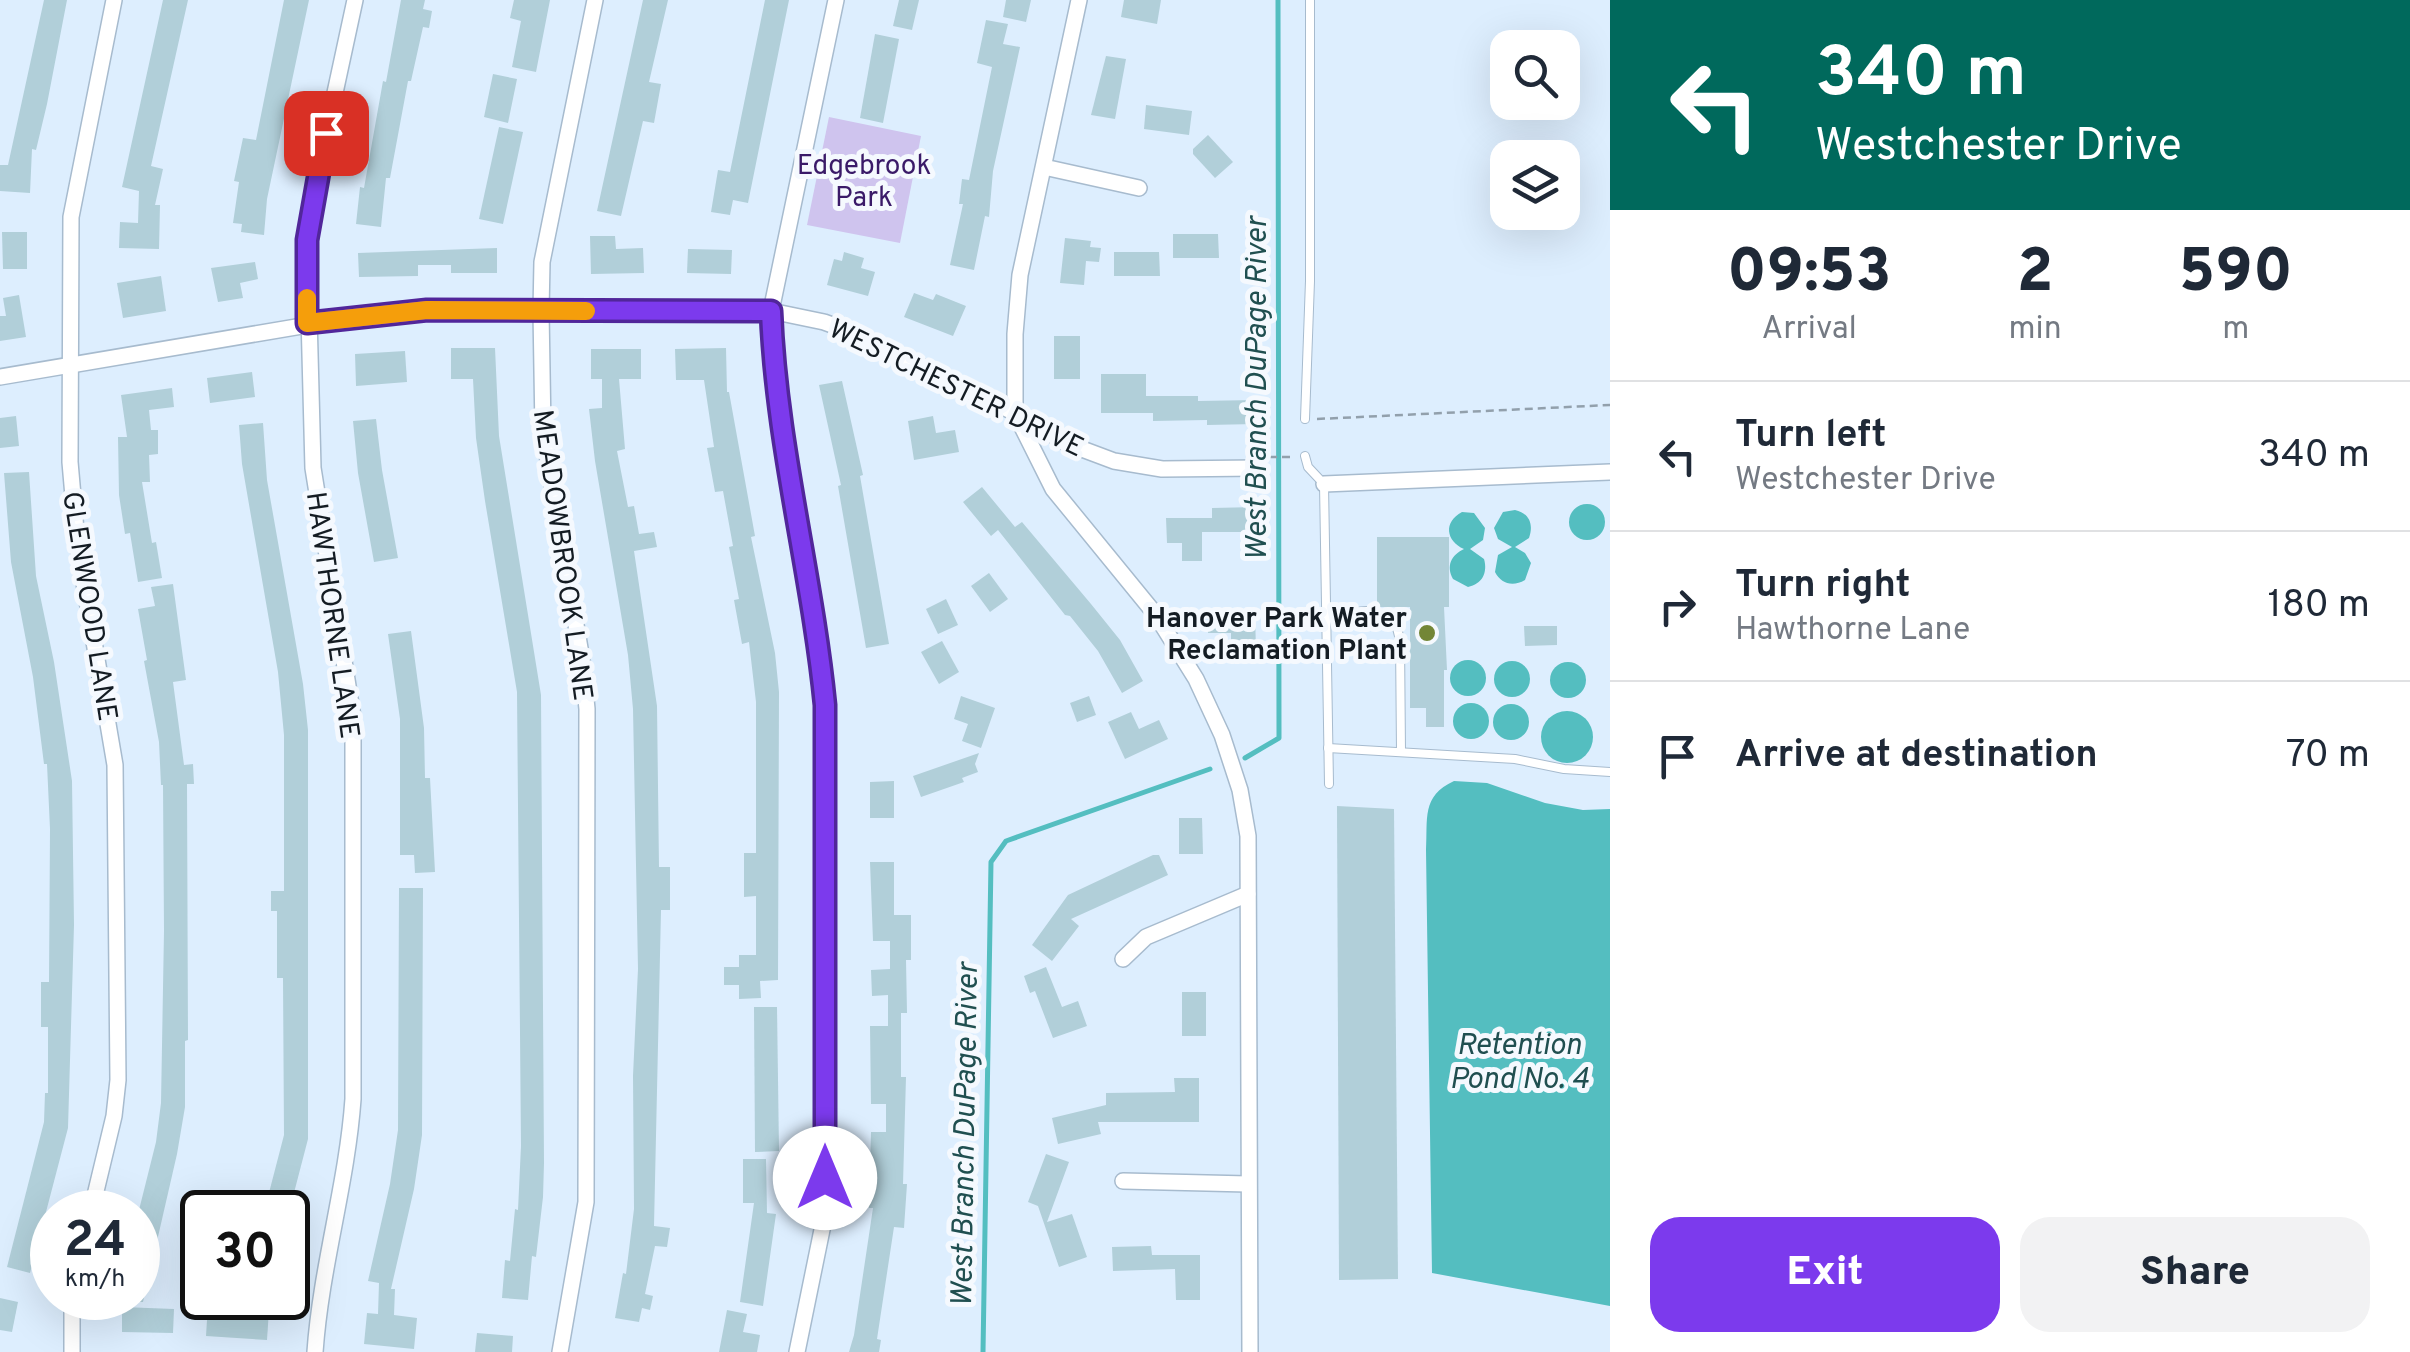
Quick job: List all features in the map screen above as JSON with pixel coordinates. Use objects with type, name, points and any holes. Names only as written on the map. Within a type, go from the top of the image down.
[{"type":"street","name":"GLENWOOD LANE","points":[[96,1190],[114,1116],[118,1080],[117,801],[110,728],[72,501],[71,217],[114,0]]},
{"type":"street","name":"HAWTHORNE LANE","points":[[314,1352],[319,1294],[350,1139],[353,1099],[354,772],[348,682],[313,468],[307,240],[311,204],[355,0]]},
{"type":"street","name":"MEADOWBROOK LANE","points":[[560,1352],[586,1202],[587,709],[543,430],[542,262],[595,0]]},
{"type":"street","points":[[797,1352],[825,1215],[825,705],[821,659],[776,399],[771,311],[836,0]]},
{"type":"street","points":[[1079,0],[1016,300],[1016,413],[1053,489],[1156,616],[1196,679],[1222,736],[1240,790],[1248,836],[1250,1352]]},
{"type":"street","points":[[1044,167],[1139,188]]},
{"type":"street","name":"WESTCHESTER DRIVE","points":[[0,378],[307,323],[427,310],[771,311],[858,334],[1016,413],[1066,443],[1114,461],[1162,469],[1262,462]]},
{"type":"street","points":[[1324,484],[1610,472]]},
{"type":"street","points":[[1123,959],[1146,938],[1248,894]]},
{"type":"street","points":[[1123,1181],[1248,1184]]},
{"type":"street","points":[[72,1320],[72,1352]]},
{"type":"lane","points":[[1305,419],[1310,262],[1310,0]]},
{"type":"lane","points":[[1305,456],[1308,467],[1324,484],[1329,784]]},
{"type":"lane","points":[[1326,614],[1367,612],[1396,624],[1400,640],[1402,752]]},
{"type":"lane","points":[[1328,748],[1515,759],[1610,772]]},
{"type":"path","points":[[1305,419],[1610,406]]},
{"type":"path","points":[[1262,462],[1305,456]]},
{"type":"green space","name":"Edgebrook Park","points":[[829,117],[921,136],[900,243],[807,225]]},
{"type":"water","points":[[1587,504],[1600,509],[1605,522],[1600,535],[1587,540],[1574,535],[1569,522],[1574,509]]},
{"type":"water","points":[[1515,510],[1527,516],[1530,533],[1515,547],[1531,563],[1525,580],[1512,584],[1495,572],[1498,555],[1512,547],[1498,539],[1494,528],[1503,512]]},
{"type":"water","points":[[1462,512],[1474,513],[1485,528],[1483,540],[1470,549],[1484,559],[1484,573],[1480,581],[1468,587],[1453,579],[1450,570],[1453,558],[1464,549],[1453,541],[1449,531],[1452,521]]},
{"type":"water","points":[[1468,660],[1481,665],[1486,678],[1481,691],[1468,696],[1455,691],[1450,678],[1455,665]]},
{"type":"water","points":[[1512,661],[1525,666],[1530,679],[1525,692],[1512,697],[1499,692],[1494,679],[1499,666]]},
{"type":"water","points":[[1568,662],[1581,667],[1586,680],[1581,693],[1568,698],[1555,693],[1550,680],[1555,667]]},
{"type":"water","points":[[1471,703],[1484,708],[1489,721],[1484,734],[1471,739],[1458,734],[1453,721],[1458,708]]},
{"type":"water","points":[[1511,704],[1524,709],[1529,722],[1524,735],[1511,740],[1498,735],[1493,722],[1498,709]]},
{"type":"water","points":[[1567,711],[1585,719],[1593,737],[1585,755],[1567,763],[1549,755],[1541,737],[1549,719]]},
{"type":"water","name":"Retention Pond No. 4","points":[[1454,781],[1487,783],[1545,803],[1583,810],[1610,809],[1610,1306],[1432,1273],[1426,850],[1431,801]]},
{"type":"building","points":[[44,0],[67,0],[47,104],[36,150],[32,149],[30,193],[0,191],[0,165],[8,165]]},
{"type":"building","points":[[163,0],[188,0],[151,166],[163,169],[155,205],[160,205],[159,249],[119,248],[120,222],[138,223],[139,191],[122,187]]},
{"type":"building","points":[[284,0],[309,0],[267,199],[264,235],[241,232],[242,224],[233,223],[239,182],[234,181],[243,138],[256,140]]},
{"type":"building","points":[[401,0],[425,0],[423,9],[432,11],[429,28],[423,27],[408,81],[390,178],[386,178],[381,227],[356,224],[360,187],[364,188]]},
{"type":"building","points":[[514,0],[550,0],[536,72],[512,67],[521,21],[510,18]]},
{"type":"building","points":[[643,0],[668,0],[649,82],[661,84],[654,123],[643,121],[621,216],[597,211]]},
{"type":"building","points":[[765,0],[789,0],[748,203],[733,200],[730,215],[711,212],[718,170],[730,172]]},
{"type":"building","points":[[899,0],[919,0],[912,30],[893,26]]},
{"type":"building","points":[[1006,0],[1031,0],[1026,22],[1003,17]]},
{"type":"building","points":[[1124,0],[1161,0],[1157,24],[1121,17]]},
{"type":"building","points":[[986,20],[1008,24],[1003,44],[1020,47],[993,171],[989,217],[985,216],[974,270],[950,265],[963,204],[959,204],[962,179],[969,180],[992,67],[977,63]]},
{"type":"building","points":[[875,34],[899,39],[883,123],[860,118]]},
{"type":"building","points":[[1106,56],[1126,59],[1115,119],[1091,115]]},
{"type":"building","points":[[493,74],[517,79],[508,123],[484,117]]},
{"type":"building","points":[[1146,105],[1192,111],[1189,135],[1144,129]]},
{"type":"building","points":[[499,127],[523,132],[503,224],[479,219]]},
{"type":"building","points":[[1208,135],[1233,162],[1215,178],[1193,154],[1193,149]]},
{"type":"building","points":[[2,232],[27,232],[27,269],[3,269]]},
{"type":"building","points":[[1173,234],[1218,234],[1219,258],[1173,258]]},
{"type":"building","points":[[590,236],[615,236],[616,249],[643,248],[644,273],[591,274]]},
{"type":"building","points":[[1065,238],[1091,241],[1090,247],[1101,248],[1099,262],[1086,261],[1084,285],[1060,283]]},
{"type":"building","points":[[497,248],[497,273],[451,273],[451,265],[418,265],[418,276],[359,277],[358,253]]},
{"type":"building","points":[[688,249],[732,250],[731,274],[687,273]]},
{"type":"building","points":[[844,252],[864,258],[861,268],[875,272],[868,296],[827,285],[834,259],[842,261]]},
{"type":"building","points":[[1114,252],[1159,252],[1160,276],[1114,276]]},
{"type":"building","points":[[255,262],[258,279],[240,283],[243,298],[218,302],[211,268]]},
{"type":"building","points":[[161,276],[166,311],[123,318],[117,283]]},
{"type":"building","points":[[914,293],[933,300],[936,294],[966,306],[953,336],[904,317]]},
{"type":"building","points":[[19,295],[26,337],[0,341],[0,316],[6,316],[3,298]]},
{"type":"building","points":[[1054,336],[1080,336],[1080,379],[1054,379]]},
{"type":"building","points":[[451,348],[495,348],[499,436],[541,695],[544,1163],[528,1300],[502,1298],[505,1260],[510,1261],[515,1209],[518,1210],[521,1146],[517,692],[476,438],[473,379],[451,379]]},
{"type":"building","points":[[726,348],[727,392],[779,692],[778,980],[760,981],[761,998],[739,999],[739,985],[724,985],[724,967],[739,967],[739,955],[756,955],[756,896],[744,897],[744,853],[756,853],[756,702],[749,642],[742,644],[734,600],[739,599],[723,491],[715,492],[707,448],[714,447],[704,380],[676,380],[675,349]]},
{"type":"building","points":[[591,349],[641,349],[641,379],[619,379],[625,449],[617,451],[628,507],[634,506],[639,534],[654,532],[657,547],[634,551],[657,706],[659,867],[670,867],[670,910],[661,910],[654,1226],[670,1228],[667,1247],[655,1246],[645,1294],[653,1296],[650,1310],[642,1308],[639,1322],[615,1318],[623,1273],[626,1274],[634,1209],[633,1076],[638,969],[633,709],[628,655],[595,461],[589,409],[602,408],[602,379],[591,379]]},
{"type":"building","points":[[405,351],[407,382],[356,386],[355,354]]},
{"type":"building","points":[[252,372],[255,397],[210,403],[207,378]]},
{"type":"building","points":[[1101,374],[1146,374],[1146,396],[1198,396],[1198,401],[1256,400],[1256,424],[1207,425],[1207,420],[1153,421],[1153,413],[1101,413]]},
{"type":"building","points":[[842,381],[863,475],[860,476],[889,644],[866,648],[838,486],[841,485],[819,385]]},
{"type":"building","points":[[172,388],[174,407],[149,410],[151,430],[158,430],[158,454],[149,455],[150,482],[142,482],[162,578],[138,582],[119,495],[118,437],[127,437],[121,395]]},
{"type":"building","points":[[16,416],[19,446],[0,448],[0,418]]},
{"type":"building","points":[[933,416],[936,433],[955,430],[959,452],[914,460],[908,421]]},
{"type":"building","points":[[376,419],[398,558],[374,562],[353,421]]},
{"type":"building","points":[[263,423],[267,480],[308,730],[308,1139],[295,1190],[270,1190],[284,1135],[283,978],[277,978],[277,911],[271,911],[271,891],[284,891],[284,735],[278,672],[242,464],[239,425]]},
{"type":"building","points":[[29,472],[36,576],[72,781],[74,925],[68,1128],[52,1190],[30,1190],[30,1273],[7,1267],[48,1093],[48,1027],[41,1027],[41,982],[49,982],[50,829],[47,764],[11,562],[4,473]]},
{"type":"building","points":[[982,487],[1015,527],[1022,522],[1091,604],[1120,640],[1143,681],[1122,693],[1098,651],[1070,616],[1065,615],[998,530],[991,536],[963,502]]},
{"type":"building","points":[[1257,507],[1258,532],[1202,532],[1202,561],[1182,561],[1182,543],[1167,543],[1166,518],[1212,518],[1212,508]]},
{"type":"building","name":"Hanover Park Water Reclamation Plant","points":[[1377,537],[1449,537],[1449,607],[1444,607],[1444,727],[1426,727],[1426,708],[1410,708],[1410,607],[1377,607]]},
{"type":"building","points":[[989,573],[1008,599],[990,612],[971,586]]},
{"type":"building","points":[[173,584],[186,680],[173,682],[184,765],[193,764],[194,784],[187,784],[185,1107],[160,1228],[160,1190],[144,1190],[161,1103],[164,931],[163,785],[138,609],[155,606],[151,587]]},
{"type":"building","points":[[946,599],[958,625],[938,634],[926,609]]},
{"type":"building","points":[[1208,611],[1255,611],[1256,652],[1231,652],[1231,633],[1208,633]]},
{"type":"building","points":[[1524,626],[1557,626],[1557,645],[1525,646]]},
{"type":"building","points":[[411,631],[424,728],[425,778],[430,778],[435,872],[415,873],[414,855],[400,855],[400,719],[388,634]]},
{"type":"building","points":[[942,641],[959,672],[939,684],[921,652]]},
{"type":"building","points":[[961,696],[995,708],[981,748],[962,741],[968,724],[954,719]]},
{"type":"building","points":[[1089,696],[1096,715],[1077,722],[1070,703]]},
{"type":"building","points":[[1131,712],[1139,729],[1159,720],[1168,739],[1125,759],[1108,722]]},
{"type":"building","points":[[979,753],[975,764],[978,772],[962,778],[964,782],[921,797],[913,776]]},
{"type":"building","points":[[894,781],[894,818],[870,818],[870,782]]},
{"type":"building","points":[[1337,806],[1394,809],[1398,1279],[1339,1280]]},
{"type":"building","points":[[1179,818],[1202,818],[1203,854],[1179,854]]},
{"type":"building","points":[[1159,855],[1168,875],[1071,919],[1079,926],[1052,961],[1032,945],[1068,895]]},
{"type":"building","points":[[870,862],[894,862],[894,915],[911,915],[911,960],[906,960],[907,1013],[901,1013],[901,1077],[906,1077],[903,1184],[907,1184],[904,1228],[894,1227],[877,1339],[881,1340],[879,1352],[849,1352],[873,1208],[869,1208],[871,1132],[886,1132],[886,1104],[871,1104],[870,1026],[888,1026],[888,995],[872,996],[871,970],[890,969],[890,941],[873,941]]},
{"type":"building","points":[[399,888],[423,888],[422,1135],[391,1289],[395,1289],[394,1315],[417,1318],[414,1349],[364,1344],[367,1313],[378,1314],[379,1283],[368,1281],[398,1130]]},
{"type":"building","points":[[1046,967],[1062,1007],[1078,1001],[1087,1026],[1053,1038],[1035,991],[1030,993],[1024,976]]},
{"type":"building","points":[[1182,992],[1206,992],[1206,1036],[1182,1036]]},
{"type":"building","points":[[754,1007],[777,1007],[779,1151],[755,1152]]},
{"type":"building","points":[[1174,1078],[1199,1078],[1199,1122],[1098,1122],[1101,1134],[1058,1144],[1052,1118],[1106,1105],[1106,1093],[1175,1092]]},
{"type":"building","points":[[1046,1154],[1069,1162],[1047,1222],[1072,1214],[1087,1257],[1059,1267],[1038,1206],[1028,1202]]},
{"type":"building","points":[[743,1159],[766,1159],[767,1213],[776,1214],[763,1306],[740,1302],[754,1203],[743,1203]]},
{"type":"building","points":[[1151,1246],[1152,1255],[1200,1255],[1200,1300],[1176,1300],[1175,1269],[1113,1271],[1112,1247]]},
{"type":"building","points":[[0,1298],[18,1302],[12,1332],[0,1330]]},
{"type":"building","points":[[160,1308],[174,1309],[173,1333],[122,1332],[122,1320],[160,1320]]},
{"type":"building","points":[[727,1310],[747,1314],[743,1332],[760,1335],[757,1352],[719,1352]]},
{"type":"building","points":[[207,1320],[268,1320],[267,1340],[206,1336]]},
{"type":"building","points":[[477,1333],[513,1336],[512,1352],[475,1352]]},
{"type":"waterway","name":"West Branch DuPage River","points":[[1245,758],[1279,738],[1278,0]]},
{"type":"waterway","name":"West Branch DuPage River","points":[[983,1352],[991,862],[1006,841],[1210,769]]},
{"type":"slow traffic","points":[[307,298],[307,323],[427,310],[586,311]]},
{"type":"place","name":"Hanover Park Water Reclamation Plant","points":[[1427,633]]},
{"type":"route","points":[[326,133],[307,240],[307,323],[427,310],[771,311],[776,399],[821,659],[825,705],[825,1178]]}]
